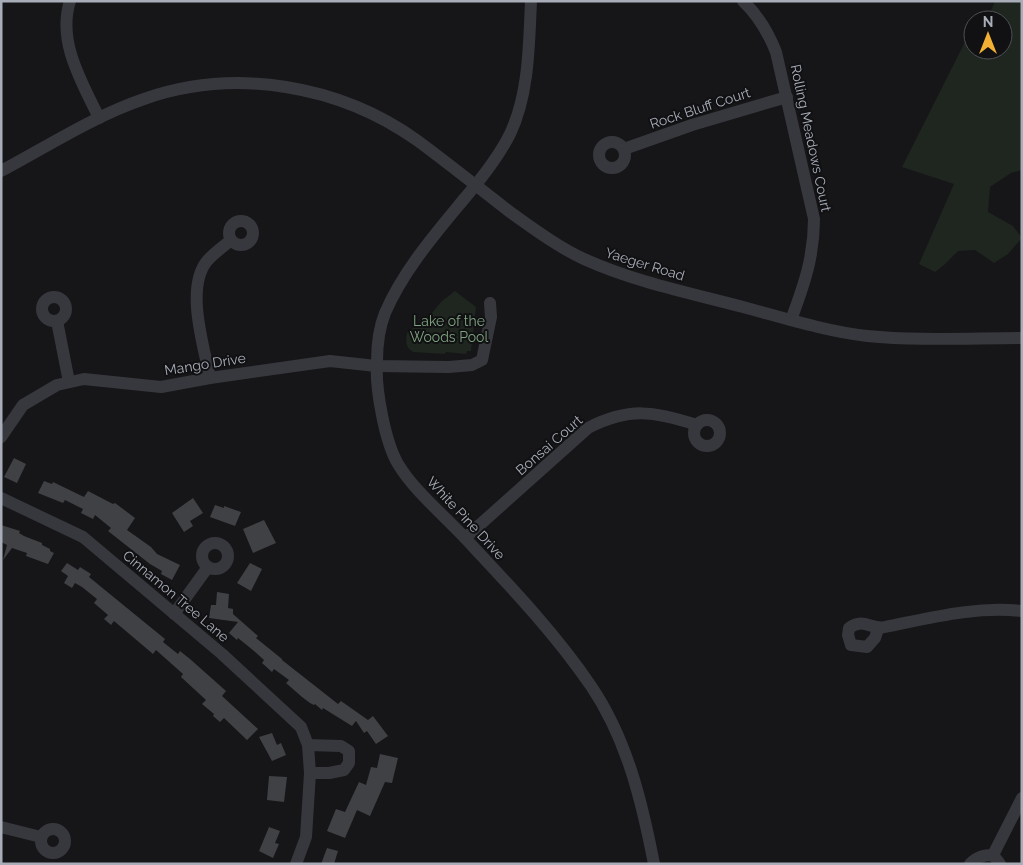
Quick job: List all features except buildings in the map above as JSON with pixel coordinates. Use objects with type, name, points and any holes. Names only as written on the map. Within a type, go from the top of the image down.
[{"type":"street","points":[[70,1],[66,12],[68,41],[79,77],[99,118]]},
{"type":"street","points":[[475,186],[502,150],[517,115],[526,72],[532,1]]},
{"type":"street","name":"Rolling Meadows Court","points":[[743,1],[755,12],[767,30],[776,52],[814,219],[814,240],[808,272],[792,320]]},
{"type":"street","name":"Yaeger Road","points":[[1,171],[99,118],[145,98],[195,86],[246,83],[303,90],[351,104],[378,117],[415,140],[546,237],[599,266],[658,285],[847,333],[869,336],[1022,338]]},
{"type":"street","name":"Rock Bluff Court","points":[[624,149],[692,125],[786,97]]},
{"type":"street","name":"White Pine Drive","points":[[475,186],[423,250],[399,286],[384,316],[378,344],[376,366],[383,423],[399,465],[414,485],[466,538],[560,644],[592,688],[615,728],[625,752],[638,792],[654,864]]},
{"type":"street","points":[[210,378],[198,318],[198,287],[201,272],[208,260],[231,240]]},
{"type":"street","name":"Mango Drive","points":[[1,438],[24,405],[57,385],[84,379],[161,387],[330,361],[376,366],[472,366],[482,360],[491,317],[490,303]]},
{"type":"street","points":[[57,321],[69,382]]},
{"type":"street","name":"Bonsai Court","points":[[466,538],[588,428],[624,414],[649,413],[670,416],[697,425]]},
{"type":"street","name":"Cinnamon Tree Lane","points":[[1,498],[83,537],[174,614],[301,727],[308,745],[310,773],[306,837],[296,864]]},
{"type":"street","points":[[174,614],[208,567]]},
{"type":"street","points":[[878,629],[954,614],[988,610],[1022,612]]},
{"type":"street","points":[[308,745],[341,746],[349,751],[350,763],[344,770],[329,773],[310,773]]},
{"type":"street","points":[[970,864],[976,858],[985,855],[996,859],[1022,798]]},
{"type":"street","points":[[1,827],[41,837]]},
{"type":"green space","points":[[995,1],[1022,1],[1022,170],[1011,173],[990,187],[988,212],[1013,226],[1022,238],[1008,254],[994,263],[975,250],[958,251],[935,272],[919,264],[954,184],[902,167],[963,46],[963,60],[1013,60],[1013,10],[991,10]]},
{"type":"green space","name":"Lake of the Woods Pool","points":[[455,291],[476,307],[471,351],[467,351],[466,354],[446,352],[445,354],[413,352],[410,350],[406,341],[407,333],[423,320],[426,320],[442,301]]}]
